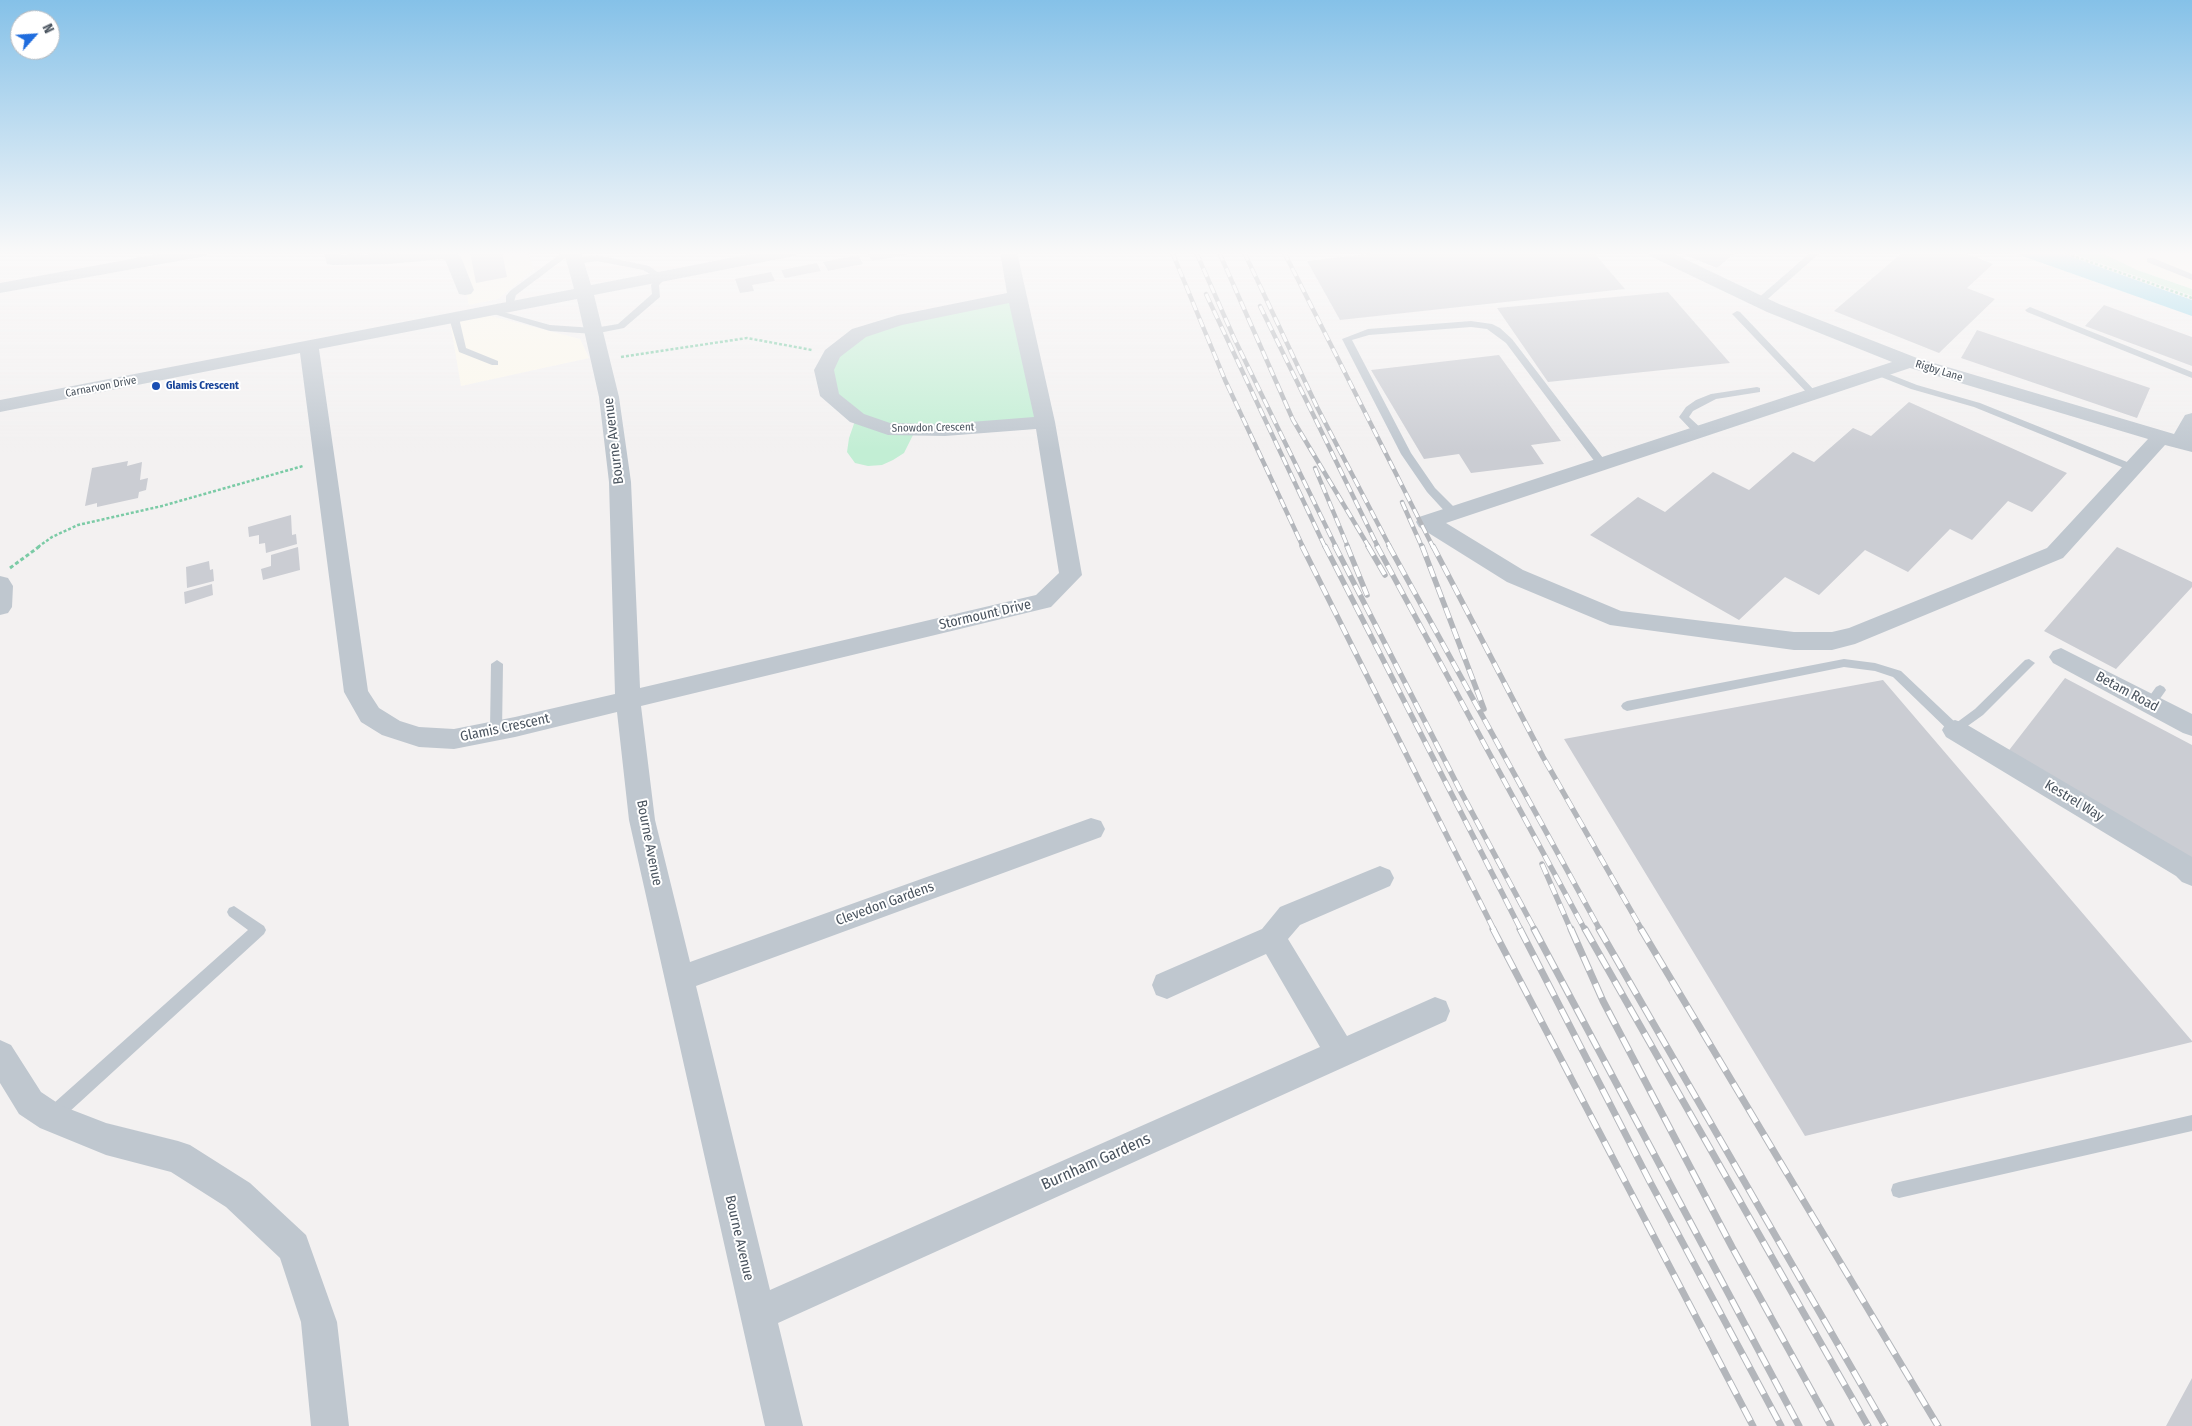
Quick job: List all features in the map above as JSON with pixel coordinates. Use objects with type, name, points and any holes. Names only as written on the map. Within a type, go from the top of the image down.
[{"type":"street","name":"Carnarvon Drive","points":[[0,406],[451,319]]},
{"type":"street","name":"Bourne Avenue","points":[[591,319],[609,397],[620,482],[628,700],[642,820],[757,1314],[777,1423]]},
{"type":"street","points":[[832,354],[859,333],[905,319]]},
{"type":"street","name":"Stormount Drive","points":[[628,700],[1043,601],[1071,576],[1045,422],[1021,319]]},
{"type":"street","name":"Rigby Lane","points":[[1801,319],[1910,362],[2178,442]]},
{"type":"street","name":"Glamis Crescent","points":[[309,347],[356,692],[370,715],[391,728],[420,737],[454,739],[628,700]]},
{"type":"street","name":"Snowdon Crescent","points":[[832,354],[824,370],[830,396],[856,418],[888,429],[944,430],[1045,422]]},
{"type":"street","points":[[1910,362],[1427,522],[1516,576],[1618,619],[1794,641],[1832,641],[1855,634],[2055,553],[2133,468],[2178,442],[2192,419]]},
{"type":"street","points":[[0,607],[4,576]]},
{"type":"street","name":"Betam Road","points":[[2061,657],[2155,697],[2192,726]]},
{"type":"street","name":"Kestrel Way","points":[[1955,730],[2186,868],[2192,874]]},
{"type":"street","name":"Clevedon Gardens","points":[[679,979],[1091,829]]},
{"type":"street","points":[[1166,985],[1272,938],[1290,916],[1380,878]]},
{"type":"street","points":[[1272,938],[1340,1052]]},
{"type":"street","name":"Burnham Gardens","points":[[757,1314],[1435,1011]]},
{"type":"street","points":[[0,1055],[30,1103],[51,1117],[106,1138],[178,1157],[238,1195],[294,1247],[319,1322],[330,1426]]},
{"type":"lane","points":[[454,319],[462,350],[495,363]]},
{"type":"lane","points":[[516,319],[550,328],[594,331],[621,326],[630,319]]},
{"type":"lane","points":[[1741,319],[1813,394]]},
{"type":"lane","points":[[2051,319],[2192,375]]},
{"type":"lane","points":[[1454,513],[1431,490],[1406,454],[1346,340],[1368,332],[1471,324],[1489,326],[1510,341],[1602,464]]},
{"type":"lane","points":[[1879,373],[1914,387],[1977,405],[2133,468]]},
{"type":"lane","points":[[1698,432],[1684,417],[1689,409],[1699,402],[1714,396],[1757,390]]},
{"type":"lane","points":[[1626,706],[1844,663],[1875,667],[1897,674],[1955,730],[1978,712],[2029,663]]},
{"type":"lane","points":[[496,731],[497,664]]},
{"type":"lane","points":[[51,1117],[259,930],[234,912]]},
{"type":"lane","points":[[1899,1190],[2192,1123]]},
{"type":"path","points":[[601,360],[747,338],[832,354]]},
{"type":"path","points":[[4,576],[52,537],[78,525],[162,506],[324,460]]},
{"type":"shaded area","points":[[465,319],[501,319],[580,339],[589,358],[461,386],[450,321]]},
{"type":"green space","points":[[920,319],[1021,319],[1045,422],[916,429],[904,453],[893,460],[882,465],[868,466],[855,463],[847,452],[849,438],[856,418],[830,396],[832,354],[859,333]]},
{"type":"building","points":[[1504,319],[1691,319],[1730,363],[1548,382]]},
{"type":"building","points":[[1853,319],[1975,319],[1939,353]]},
{"type":"building","points":[[2092,319],[2141,319],[2192,337],[2192,366],[2085,326]]},
{"type":"building","points":[[1977,330],[2150,388],[2137,418],[1961,358]]},
{"type":"building","points":[[1499,355],[1561,441],[1531,445],[1544,464],[1471,473],[1459,454],[1424,459],[1371,370]]},
{"type":"building","points":[[1909,402],[2067,473],[2032,512],[2008,501],[1972,540],[1950,529],[1908,572],[1865,550],[1819,595],[1785,577],[1739,620],[1590,535],[1638,497],[1665,512],[1713,472],[1749,490],[1793,452],[1814,462],[1853,428],[1871,436]]},
{"type":"building","points":[[128,461],[127,466],[142,462],[140,480],[148,478],[146,490],[139,492],[138,498],[97,507],[97,503],[85,506],[92,468]]},
{"type":"building","points":[[291,515],[292,535],[296,534],[297,544],[266,553],[265,543],[259,544],[259,535],[249,537],[248,527]]},
{"type":"building","points":[[298,547],[300,570],[263,580],[261,569],[271,566],[271,555]]},
{"type":"building","points":[[2117,547],[2192,582],[2192,587],[2116,669],[2044,631]]},
{"type":"building","points":[[209,561],[210,570],[213,569],[214,581],[187,588],[186,567]]},
{"type":"building","points":[[212,584],[213,595],[185,604],[184,592]]},
{"type":"building","points":[[2065,678],[2192,745],[2192,865],[2003,758]]},
{"type":"building","points":[[1883,680],[2192,1042],[1805,1136],[1564,739]]},
{"type":"building","points":[[2192,1378],[2192,1426],[2166,1426]]},
{"type":"railway","points":[[1200,319],[1225,380],[1303,547]]},
{"type":"railway","points":[[1218,319],[1325,547]]},
{"type":"railway","points":[[1225,319],[1336,547]]},
{"type":"railway","points":[[1248,319],[1293,420],[1369,547]]},
{"type":"railway","points":[[1266,319],[1378,547]]},
{"type":"railway","points":[[1275,319],[1317,407],[1390,547]]},
{"type":"railway","points":[[1318,319],[1433,547]]},
{"type":"railway","points":[[1315,468],[1348,547]]},
{"type":"railway","points":[[1402,502],[1422,547]]},
{"type":"railway","points":[[1302,546],[1494,930]]},
{"type":"railway","points":[[1325,546],[1521,930]]},
{"type":"railway","points":[[1335,546],[1461,792],[1535,930]]},
{"type":"railway","points":[[1347,546],[1367,595]]},
{"type":"railway","points":[[1368,546],[1385,575]]},
{"type":"railway","points":[[1377,546],[1585,930]]},
{"type":"railway","points":[[1389,546],[1600,930]]},
{"type":"railway","points":[[1422,546],[1484,709]]},
{"type":"railway","points":[[1433,546],[1543,757],[1642,930]]},
{"type":"railway","points":[[1542,864],[1571,930]]},
{"type":"railway","points":[[1493,929],[1753,1426]]},
{"type":"railway","points":[[1520,929],[1649,1180],[1781,1426]]},
{"type":"railway","points":[[1534,929],[1799,1426]]},
{"type":"railway","points":[[1571,929],[1603,1001],[1732,1247],[1831,1426]]},
{"type":"railway","points":[[1585,929],[1868,1426]]},
{"type":"railway","points":[[1599,929],[1885,1426]]},
{"type":"railway","points":[[1641,929],[1938,1426]]},
{"type":"place","name":"Glamis Crescent","points":[[156,386]]}]
